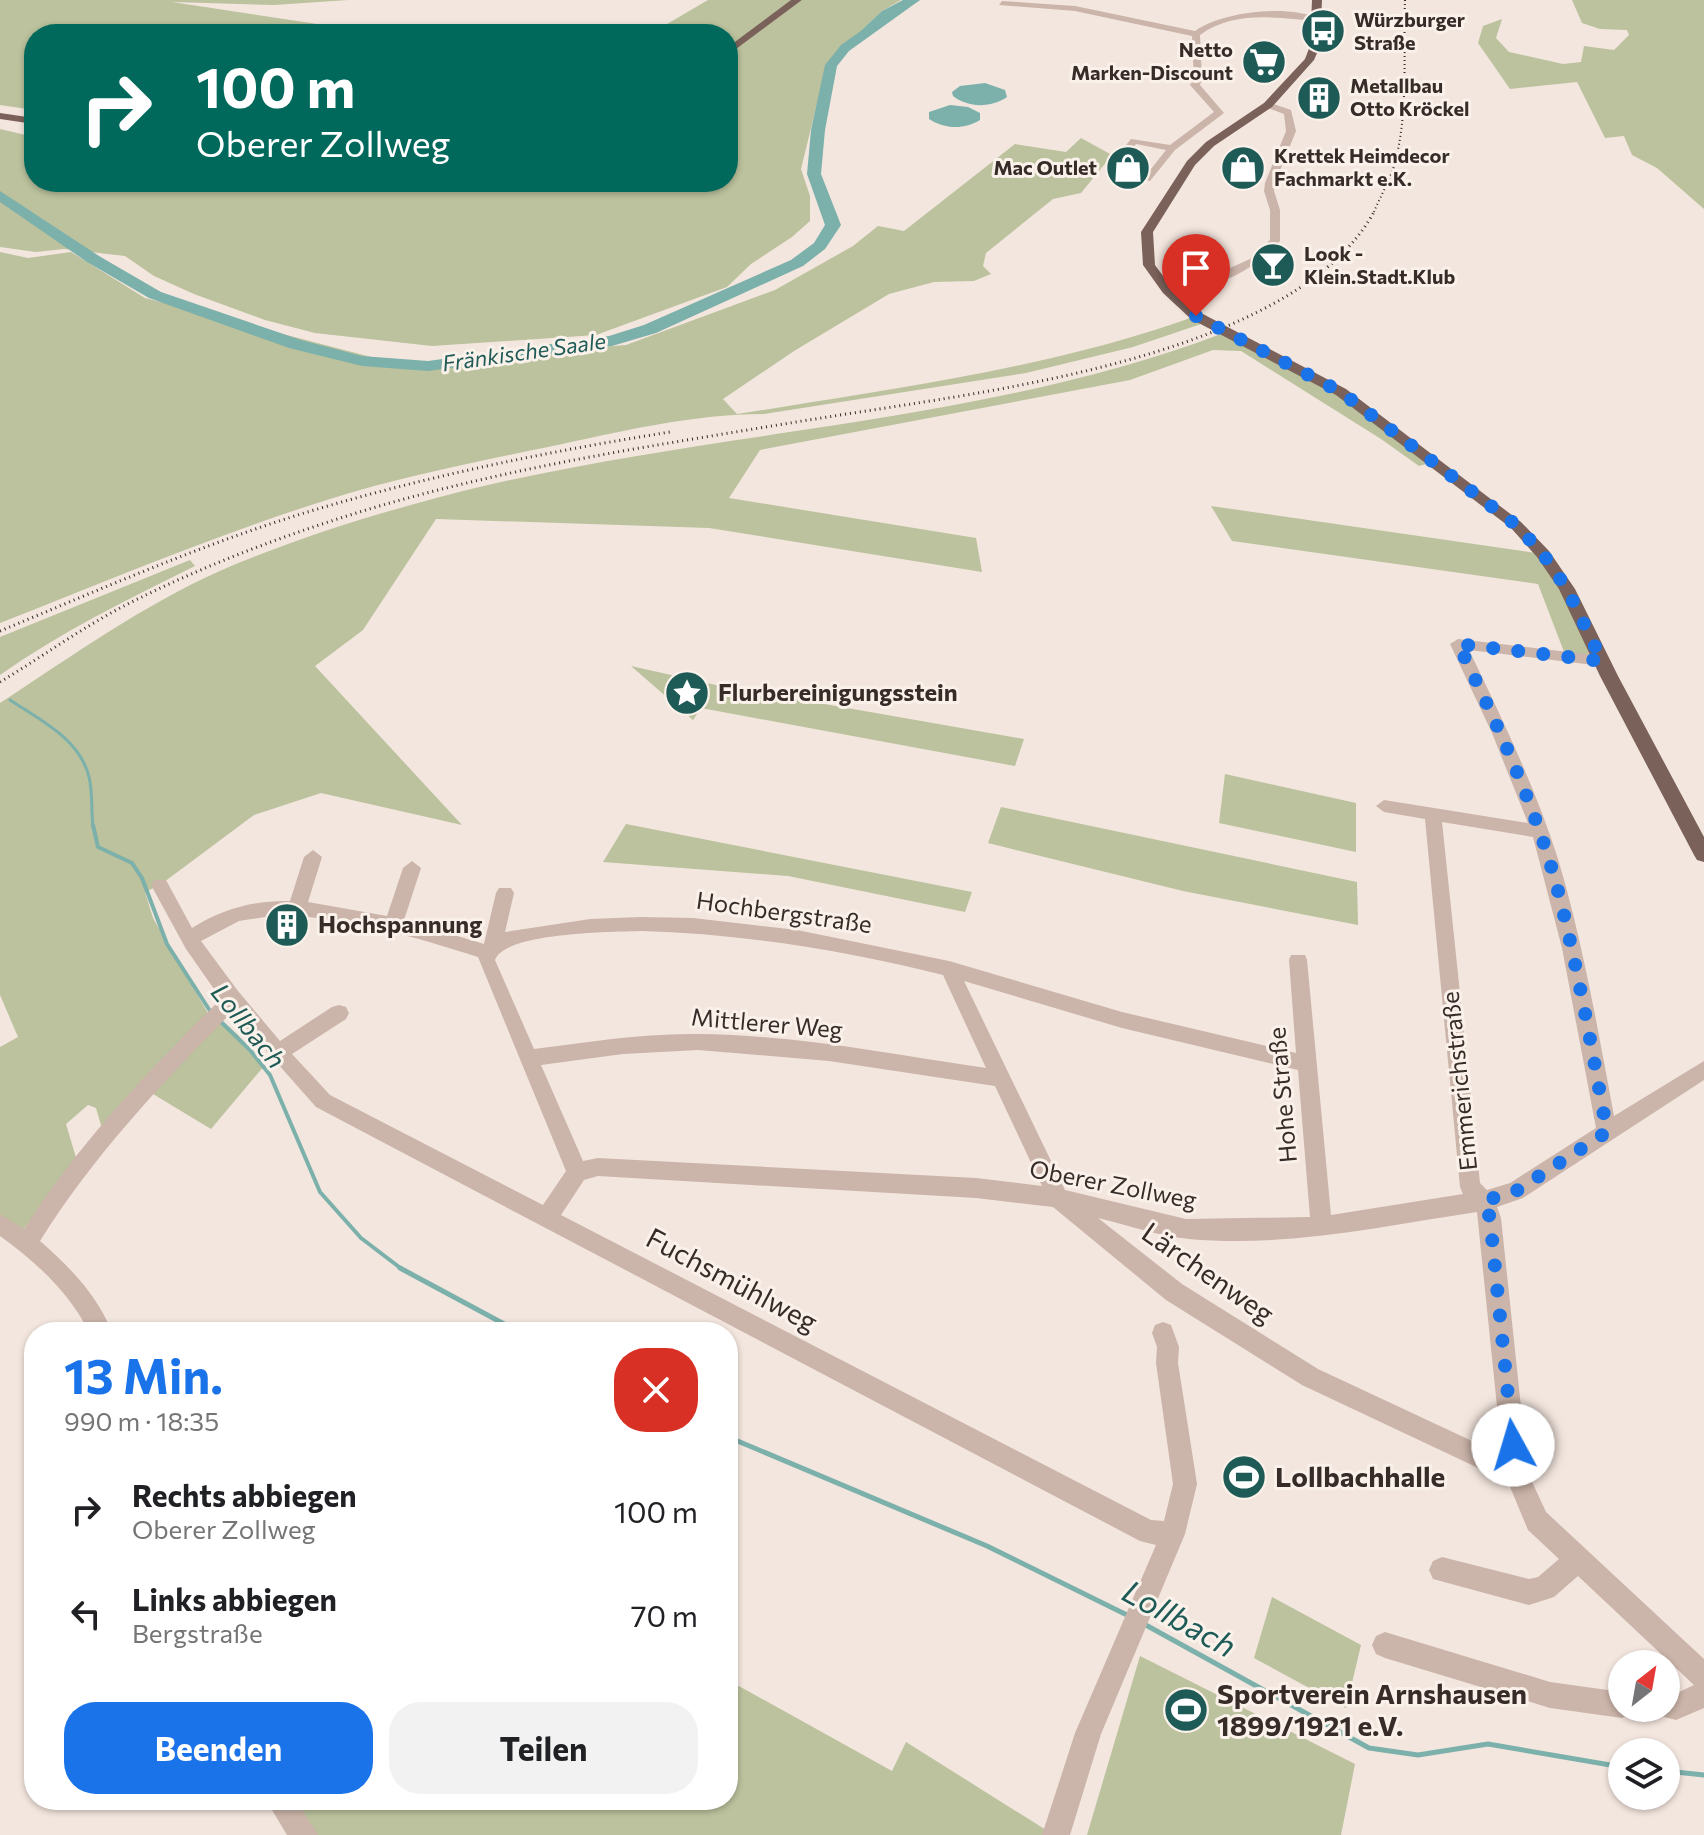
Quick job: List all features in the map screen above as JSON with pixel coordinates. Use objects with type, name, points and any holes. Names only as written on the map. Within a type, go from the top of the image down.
[{"type":"main road","points":[[738,44],[797,0]]},
{"type":"main road","points":[[1317,0],[1315,46],[1309,60],[1264,108],[1201,153],[1153,218],[1145,243],[1149,265],[1156,277],[1196,316],[1341,392],[1516,525],[1543,554],[1567,589],[1704,855]]},
{"type":"main road","points":[[0,116],[24,120]]},
{"type":"street","points":[[1002,3],[1058,4],[1094,11],[1088,17],[1097,19],[1112,16],[1196,34],[1212,22],[1235,16],[1316,19]]},
{"type":"street","points":[[1172,148],[1134,141],[1111,170],[1150,178],[1172,148],[1219,113],[1189,82],[1197,72],[1196,34]]},
{"type":"street","points":[[1212,280],[1254,261],[1275,241],[1275,210],[1269,191],[1270,183],[1291,128],[1288,112],[1264,108]]},
{"type":"street","points":[[1602,661],[1458,644],[1498,726],[1556,884],[1582,995],[1607,1132]]},
{"type":"street","points":[[1384,806],[1538,831]]},
{"type":"street","name":"Emmerichstraße","points":[[1433,814],[1470,1187],[1484,1201],[1490,1218],[1516,1474],[1537,1521],[1704,1677]]},
{"type":"street","points":[[297,909],[313,857]]},
{"type":"street","points":[[394,924],[412,868]]},
{"type":"street","name":"Fuchsmühlweg","points":[[160,885],[175,918],[190,939],[222,1010],[278,1053],[323,1101],[1149,1532],[1173,1534]]},
{"type":"street","points":[[505,893],[486,960],[577,1172],[547,1218]]},
{"type":"street","points":[[190,939],[231,916],[254,910],[297,909],[394,924],[490,948]]},
{"type":"street","name":"Hochbergstraße","points":[[490,948],[514,937],[568,928],[686,926],[813,939],[949,969],[1121,1020],[1305,1063]]},
{"type":"street","name":"Hohe Straße","points":[[1298,960],[1321,1226]]},
{"type":"street","name":"Lärchenweg","points":[[949,969],[1058,1198],[1174,1292],[1310,1377],[1516,1474]]},
{"type":"street","points":[[27,1243],[75,1168],[222,1010]]},
{"type":"street","points":[[278,1053],[339,1013]]},
{"type":"street","name":"Mittlerer Weg","points":[[527,1058],[655,1043],[725,1043],[781,1047],[1002,1079]]},
{"type":"street","name":"Oberer Zollweg","points":[[577,1172],[598,1167],[976,1188],[1058,1198],[1186,1229],[1321,1226],[1484,1201],[1516,1191],[1703,1071]]},
{"type":"street","points":[[0,1224],[27,1243],[74,1289],[96,1322]]},
{"type":"street","points":[[1056,1835],[1088,1733],[1173,1534],[1185,1484],[1167,1363],[1168,1347],[1163,1333]]},
{"type":"street","points":[[1442,1570],[1529,1592],[1545,1588],[1577,1560]]},
{"type":"street","points":[[1385,1645],[1550,1695],[1608,1703]]},
{"type":"street","points":[[1680,1705],[1704,1694]]},
{"type":"street","points":[[287,1810],[304,1835]]},
{"type":"green space","points":[[0,0],[348,0],[274,5],[172,2],[317,24],[24,24],[24,109],[0,105]]},
{"type":"green space","points":[[708,0],[793,0],[738,41],[738,24],[667,24]]},
{"type":"green space","points":[[802,0],[901,0],[882,11],[831,60],[822,83],[801,169],[810,196],[810,221],[751,264],[727,287],[596,335],[432,346],[315,333],[265,320],[194,294],[154,276],[125,256],[64,249],[36,252],[0,247],[0,129],[24,135],[24,192],[738,192],[738,48]]},
{"type":"green space","points":[[1572,0],[1704,0],[1704,209],[1657,168],[1632,155],[1624,136],[1605,138],[1577,82],[1510,89],[1478,43],[1483,26],[1502,19],[1496,38],[1509,52],[1563,64],[1581,62],[1584,46],[1614,50],[1629,35],[1627,30],[1600,29],[1582,23]]},
{"type":"green space","points":[[1081,138],[1112,155],[1081,193],[1053,199],[986,253],[983,266],[991,274],[974,281],[934,282],[889,294],[794,351],[723,399],[737,414],[776,408],[1041,361],[1196,316],[1207,322],[1133,347],[1026,373],[764,414],[710,417],[655,425],[411,477],[330,499],[247,527],[0,623],[0,252],[28,258],[71,252],[145,298],[398,364],[626,345],[775,290],[853,246],[878,226],[904,231],[1015,144],[1066,152]]},
{"type":"green space","points":[[1221,334],[1341,392],[1433,462],[1419,466],[1241,351],[1213,350],[1130,380],[760,450],[729,498],[976,538],[982,572],[709,528],[436,519],[363,630],[315,666],[462,825],[321,793],[254,815],[160,885],[145,892],[153,918],[209,1015],[103,1132],[96,1108],[88,1105],[66,1124],[77,1161],[22,1231],[0,1217],[0,1047],[18,1037],[0,995],[0,703],[108,632],[193,584],[270,551],[368,517],[517,478],[923,411],[1024,391],[1123,366]]},
{"type":"green space","points":[[1211,506],[1543,554],[1602,661],[1566,657],[1538,584],[1232,541]]},
{"type":"green space","points":[[190,560],[195,566],[71,630],[0,675],[0,637]]},
{"type":"green space","points":[[631,666],[716,685],[1024,739],[1015,766],[701,708],[693,720]]},
{"type":"green space","points":[[1225,774],[1356,803],[1356,852],[1219,823]]},
{"type":"green space","points":[[1001,807],[1357,882],[1358,925],[1183,891],[988,843]]},
{"type":"green space","points":[[626,824],[972,892],[965,912],[788,876],[603,862]]},
{"type":"green space","points":[[217,1016],[264,1066],[211,1129],[148,1091]]},
{"type":"green space","points":[[1272,1597],[1361,1645],[1346,1708],[1254,1658]]},
{"type":"green space","name":"Sportverein Arnshausen 1899/1921 e.V.","points":[[1140,1656],[1355,1764],[1341,1835],[1087,1835]]},
{"type":"green space","points":[[738,1686],[892,1771],[906,1742],[1054,1835],[304,1835],[287,1810],[738,1810]]},
{"type":"water","points":[[903,0],[920,0],[888,19],[831,65],[831,59],[882,11]]},
{"type":"water","points":[[985,83],[1005,90],[1007,97],[980,105],[966,103],[953,96],[952,92],[960,86]]},
{"type":"water","points":[[950,105],[968,107],[980,113],[980,120],[954,127],[929,119],[929,112]]},
{"type":"waterway","name":"Fränkische Saale","points":[[0,195],[93,259],[155,295],[295,344],[362,361],[428,366],[612,341],[650,329],[797,263],[820,246],[833,225],[814,174],[818,130],[831,65],[845,48],[892,12],[914,0]]},
{"type":"waterway","name":"Lollbach","points":[[10,700],[46,723],[77,752],[89,777],[93,827]]},
{"type":"waterway","name":"Lollbach","points":[[93,825],[98,847],[132,863],[142,878],[167,944],[212,1014]]},
{"type":"waterway","name":"Lollbach","points":[[219,1020],[270,1075],[320,1192],[361,1238],[401,1269]]},
{"type":"waterway","name":"Lollbach","points":[[401,1269],[500,1322]]},
{"type":"waterway","name":"Lollbach","points":[[738,1441],[987,1546],[1129,1616]]},
{"type":"waterway","name":"Lollbach","points":[[1144,1624],[1369,1748],[1418,1755],[1488,1744],[1608,1765]]},
{"type":"waterway","name":"Lollbach","points":[[1680,1772],[1704,1775]]},
{"type":"railway","points":[[1375,210],[1394,166],[1402,126],[1405,0]]},
{"type":"railway","points":[[0,682],[90,625],[182,578],[311,528],[376,507],[565,462],[1005,388],[1152,353],[1223,328],[1286,296],[1338,257],[1375,210]]},
{"type":"railway","points":[[0,631],[187,554],[301,514],[392,488],[484,467],[670,432]]},
{"type":"place","name":"Würzburger Straße","points":[[1323,31]]},
{"type":"place","name":"Netto Marken-Discount","points":[[1264,62]]},
{"type":"place","name":"Metallbau Otto Kröckel","points":[[1319,98]]},
{"type":"place","name":"Mac Outlet","points":[[1128,168]]},
{"type":"place","name":"Krettek Heimdecor Fachmarkt e.K.","points":[[1243,168]]},
{"type":"place","name":"Look - Klein.Stadt.Klub","points":[[1273,265]]},
{"type":"place","name":"Flurbereinigungsstein","points":[[687,693]]},
{"type":"place","name":"Hochspannung","points":[[287,925]]},
{"type":"place","name":"Lollbachhalle","points":[[1244,1477]]},
{"type":"place","name":"Sportverein Arnshausen 1899/1921 e.V.","points":[[1186,1710]]},
{"type":"route","points":[[1196,316],[1341,392],[1516,525],[1543,554],[1567,589],[1602,661],[1458,644],[1498,726],[1556,884],[1582,995],[1607,1132],[1516,1191],[1484,1201],[1490,1218],[1513,1445]]}]
